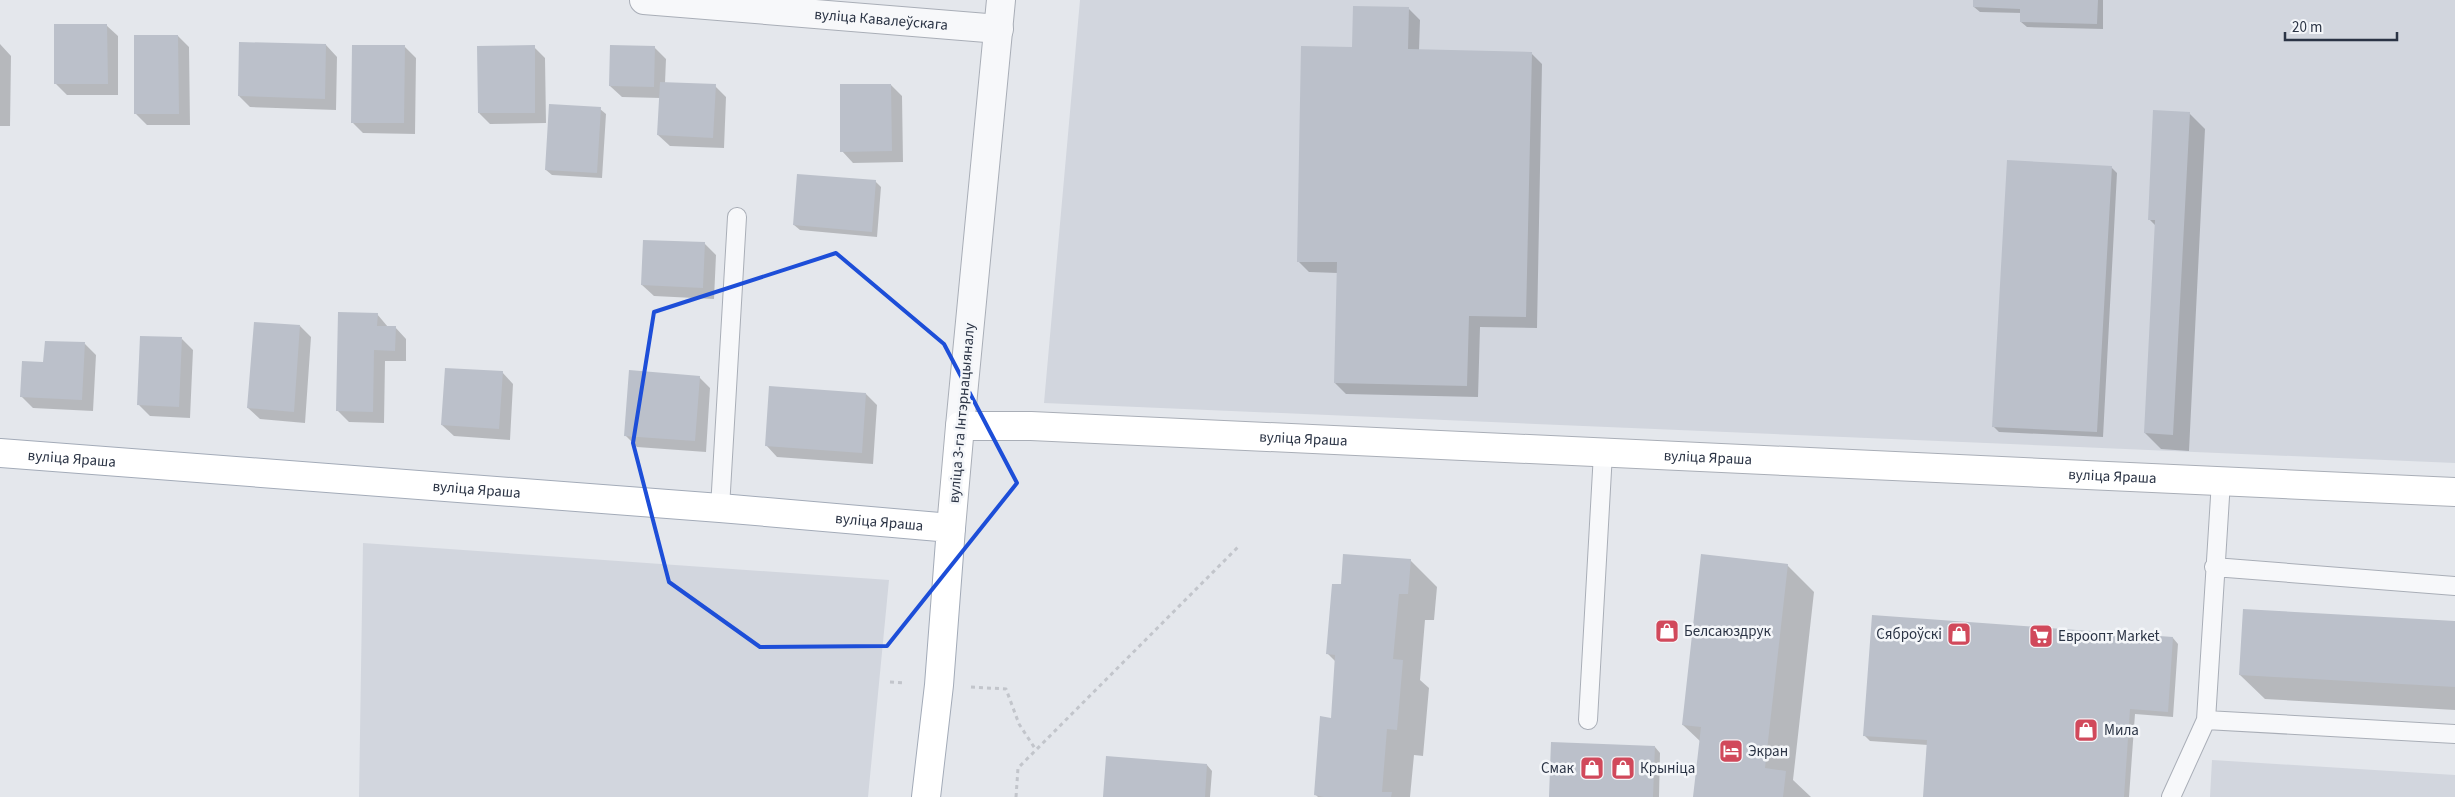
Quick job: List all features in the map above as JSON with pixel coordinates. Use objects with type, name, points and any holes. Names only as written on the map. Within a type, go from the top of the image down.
[{"type":"street","name":"вуліца Кавалеўскага","points":[[644,0],[999,29]]},
{"type":"street","name":"вуліца 3-га Інтэрнацыяналу","points":[[926,797],[939,685],[960,426],[1001,0]]},
{"type":"street","name":"вуліца Яраша","points":[[960,426],[1041,427],[2455,492]]},
{"type":"street","name":"вуліца Яраша","points":[[0,453],[720,508],[952,528]]},
{"type":"lane","points":[[720,508],[737,217]]},
{"type":"lane","points":[[1588,720],[1603,453]]},
{"type":"lane","points":[[2171,797],[2206,720],[2214,567],[2221,482]]},
{"type":"lane","points":[[2214,567],[2455,586]]},
{"type":"lane","points":[[2206,720],[2455,734]]},
{"type":"path","points":[[1016,797],[1018,768],[1240,545]]},
{"type":"path","points":[[890,682],[1006,689],[1019,724],[1036,750]]},
{"type":"highlighted area","points":[[836,253],[944,344],[1017,483],[887,646],[760,647],[669,582],[633,443],[654,312]]},
{"type":"shaded area","points":[[1080,0],[2455,0],[2455,463],[1044,403]]},
{"type":"shaded area","points":[[363,543],[889,580],[868,797],[359,797]]},
{"type":"shaded area","points":[[2212,760],[2455,775],[2455,797],[2210,797]]},
{"type":"building","points":[[1973,0],[2098,0],[2097,24],[2020,22],[2020,9],[1973,7]]},
{"type":"building","points":[[1353,6],[1409,7],[1408,49],[1532,52],[1526,317],[1469,316],[1467,386],[1334,383],[1337,262],[1297,262],[1301,46],[1352,47]]},
{"type":"building","points":[[54,24],[107,24],[108,84],[54,84]]},
{"type":"building","points":[[134,35],[178,35],[179,114],[134,114]]},
{"type":"building","points":[[239,42],[326,44],[325,99],[238,96]]},
{"type":"building","points":[[352,45],[405,45],[404,123],[351,123]]},
{"type":"building","points":[[535,45],[535,113],[478,113],[477,46]]},
{"type":"building","points":[[610,45],[655,46],[654,87],[609,86]]},
{"type":"building","points":[[660,82],[716,84],[713,138],[657,135]]},
{"type":"building","points":[[840,84],[891,84],[892,151],[840,152]]},
{"type":"building","points":[[549,104],[601,107],[597,173],[545,170]]},
{"type":"building","points":[[2153,110],[2190,112],[2173,435],[2144,433],[2155,220],[2148,220]]},
{"type":"building","points":[[2007,160],[2112,166],[2097,432],[1992,427]]},
{"type":"building","points":[[797,174],[876,180],[872,232],[793,225]]},
{"type":"building","points":[[643,240],[705,242],[703,288],[641,285]]},
{"type":"building","points":[[338,312],[378,313],[377,326],[396,326],[395,351],[374,350],[373,412],[336,411]]},
{"type":"building","points":[[254,322],[300,325],[294,412],[247,408]]},
{"type":"building","points":[[140,336],[182,337],[179,407],[137,405]]},
{"type":"building","points":[[45,341],[85,342],[82,400],[20,397],[22,361],[43,362]]},
{"type":"building","points":[[445,368],[503,371],[499,429],[441,425]]},
{"type":"building","points":[[629,370],[700,376],[695,441],[624,436]]},
{"type":"building","points":[[769,386],[866,393],[862,453],[765,446]]},
{"type":"building","points":[[1343,554],[1411,559],[1408,594],[1399,594],[1393,659],[1403,660],[1397,730],[1387,729],[1382,792],[1392,792],[1391,797],[1324,797],[1314,795],[1320,716],[1331,718],[1335,655],[1326,654],[1332,584],[1341,584]]},
{"type":"building","points":[[1701,554],[1788,564],[1765,768],[1786,771],[1783,797],[1693,797],[1701,727],[1682,725]]},
{"type":"building","points":[[2243,609],[2455,621],[2455,687],[2239,675]]},
{"type":"building","points":[[1872,615],[2173,637],[2168,712],[2130,709],[2124,797],[1923,797],[1927,740],[1863,736]]},
{"type":"building","points":[[1551,742],[1655,746],[1653,797],[1549,797]]},
{"type":"building","points":[[1106,756],[1207,764],[1205,797],[1103,797]]},
{"type":"place","name":"Белсаюздрук","points":[[1667,631]]},
{"type":"place","name":"Сяброўскі","points":[[1959,634]]},
{"type":"place","name":"Евроопт Market","points":[[2041,636]]},
{"type":"place","name":"Мила","points":[[2086,730]]},
{"type":"place","name":"Экран","points":[[1731,751]]},
{"type":"place","name":"Смак","points":[[1592,768]]},
{"type":"place","name":"Крыніца","points":[[1623,768]]}]
